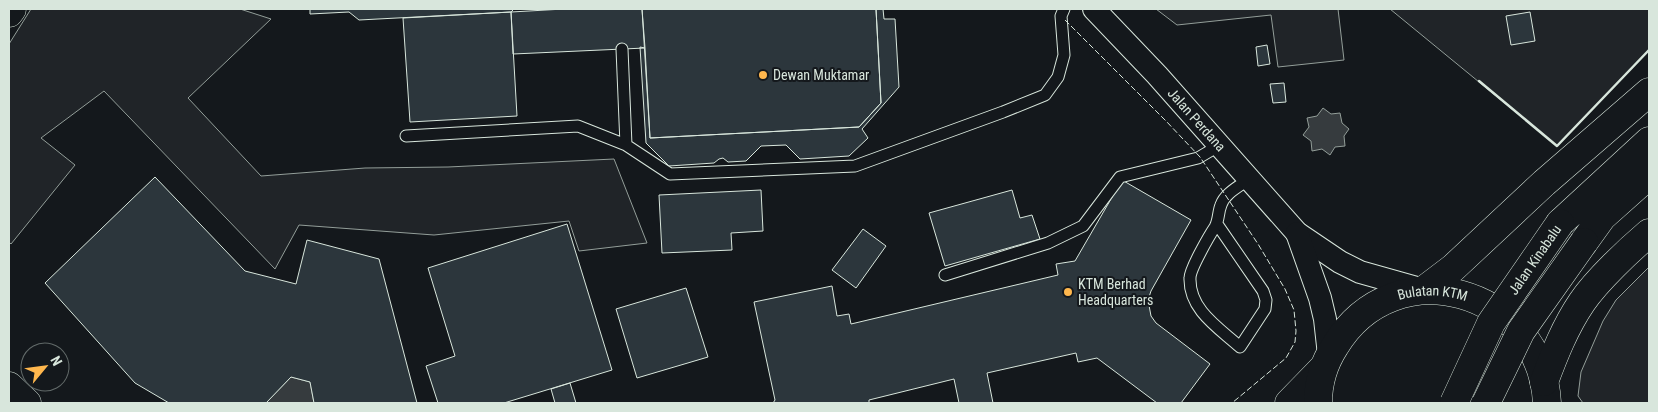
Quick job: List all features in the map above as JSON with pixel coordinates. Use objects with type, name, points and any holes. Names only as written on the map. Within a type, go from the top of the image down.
[{"type":"main road","points":[[9,13],[12,9]]},
{"type":"main road","points":[[1424,290],[1453,268],[1549,178],[1649,92]]},
{"type":"main road","name":"Jalan Kinabalu","points":[[1454,403],[1491,323],[1560,223],[1649,141]]},
{"type":"main road","points":[[1486,403],[1521,331],[1584,242],[1602,217],[1649,175]]},
{"type":"main road","points":[[1546,398],[1554,355],[1563,334],[1582,301],[1649,232]]},
{"type":"main road","name":"Bulatan KTM","points":[[1318,403],[1318,394],[1326,362],[1341,334],[1377,304],[1396,296],[1424,290],[1464,295],[1484,302],[1501,313],[1529,344],[1538,362],[1546,398]]},
{"type":"main road","points":[[1289,403],[1326,362]]},
{"type":"main road","points":[[9,386],[27,403]]},
{"type":"street","name":"Jalan Perdana","points":[[1094,9],[1158,75],[1297,233],[1340,262],[1360,272],[1424,290]]},
{"type":"street","name":"Jalan Perdana","points":[[1297,233],[1320,298],[1325,319],[1326,362]]},
{"type":"lane","points":[[406,136],[578,126],[626,145],[670,174],[855,166],[1045,95],[1058,77],[1064,54],[1061,16],[1064,9]]},
{"type":"lane","points":[[622,49],[626,145]]},
{"type":"lane","points":[[945,275],[1048,243],[1083,226],[1120,177],[1198,158],[1220,145]]},
{"type":"lane","points":[[1217,224],[1264,291],[1266,300],[1265,309],[1240,347],[1203,315],[1193,296],[1189,277],[1217,224],[1220,206],[1225,198],[1249,179]]},
{"type":"shaded area","points":[[31,9],[240,9],[271,19],[188,98],[261,176],[365,168],[448,167],[614,159],[647,243],[579,251],[569,221],[434,235],[299,225],[275,269],[104,91],[41,138],[75,165],[11,244],[9,242],[9,44]]},
{"type":"shaded area","points":[[1156,9],[1338,9],[1344,60],[1278,67],[1271,15],[1177,25]]},
{"type":"shaded area","points":[[1390,9],[1649,9],[1649,50],[1557,146]]},
{"type":"shaded area","points":[[1323,108],[1331,114],[1340,113],[1342,123],[1349,129],[1344,136],[1345,146],[1335,147],[1330,155],[1322,149],[1312,151],[1311,141],[1303,135],[1309,127],[1307,118],[1317,116]]},
{"type":"shaded area","points":[[1649,267],[1649,403],[1583,403],[1578,396],[1581,372],[1603,321],[1616,300]]},
{"type":"shaded area","points":[[291,377],[310,382],[314,403],[266,403]]},
{"type":"building","points":[[310,9],[514,9],[511,12],[359,20],[349,12],[310,14]]},
{"type":"building","points":[[564,9],[642,9],[645,48],[513,54],[511,12]]},
{"type":"building","name":"Dewan Muktamar","points":[[642,9],[876,9],[881,103],[859,127],[650,138]]},
{"type":"building","points":[[876,9],[883,9],[884,19],[895,19],[899,87],[862,129],[868,138],[849,156],[800,159],[786,145],[761,146],[746,161],[728,162],[723,158],[714,163],[669,166],[646,143],[640,47],[645,48],[650,138],[859,127],[881,103]]},
{"type":"building","points":[[511,12],[517,116],[410,122],[403,18]]},
{"type":"building","points":[[1530,12],[1535,41],[1511,45],[1506,16]]},
{"type":"building","points":[[1267,45],[1270,64],[1258,66],[1256,47]]},
{"type":"building","points":[[1284,83],[1286,102],[1273,103],[1270,84]]},
{"type":"building","points":[[155,177],[245,271],[296,284],[307,240],[379,259],[417,403],[314,403],[310,382],[291,377],[266,403],[169,403],[135,383],[45,283]]},
{"type":"building","name":"KTM Berhad Headquarters","points":[[1122,180],[1191,220],[1151,291],[1148,300],[1151,316],[1156,323],[1210,364],[1181,403],[1157,403],[1097,358],[1078,362],[1076,353],[987,373],[993,403],[959,403],[954,379],[869,400],[869,403],[773,403],[775,400],[754,302],[832,286],[837,316],[849,314],[851,324],[1058,275],[1056,264],[1075,261]]},
{"type":"building","points":[[761,190],[763,231],[731,233],[732,250],[662,253],[659,195]]},
{"type":"building","points":[[1012,190],[1020,218],[1032,215],[1040,239],[945,266],[929,213]]},
{"type":"building","points":[[567,224],[612,370],[504,403],[438,403],[426,366],[455,356],[428,268]]},
{"type":"building","points":[[863,229],[886,246],[856,288],[832,270]]},
{"type":"building","points":[[686,288],[708,357],[637,378],[616,309]]},
{"type":"building","points":[[570,383],[576,403],[555,403],[551,389]]},
{"type":"fence","points":[[1065,20],[1200,157],[1258,244],[1285,289],[1294,310],[1295,342],[1286,358],[1232,403]]},
{"type":"wall","points":[[1479,81],[1557,146],[1649,50]]},
{"type":"place","name":"Dewan Muktamar","points":[[763,75]]},
{"type":"place","name":"KTM Berhad Headquarters","points":[[1068,292]]}]
